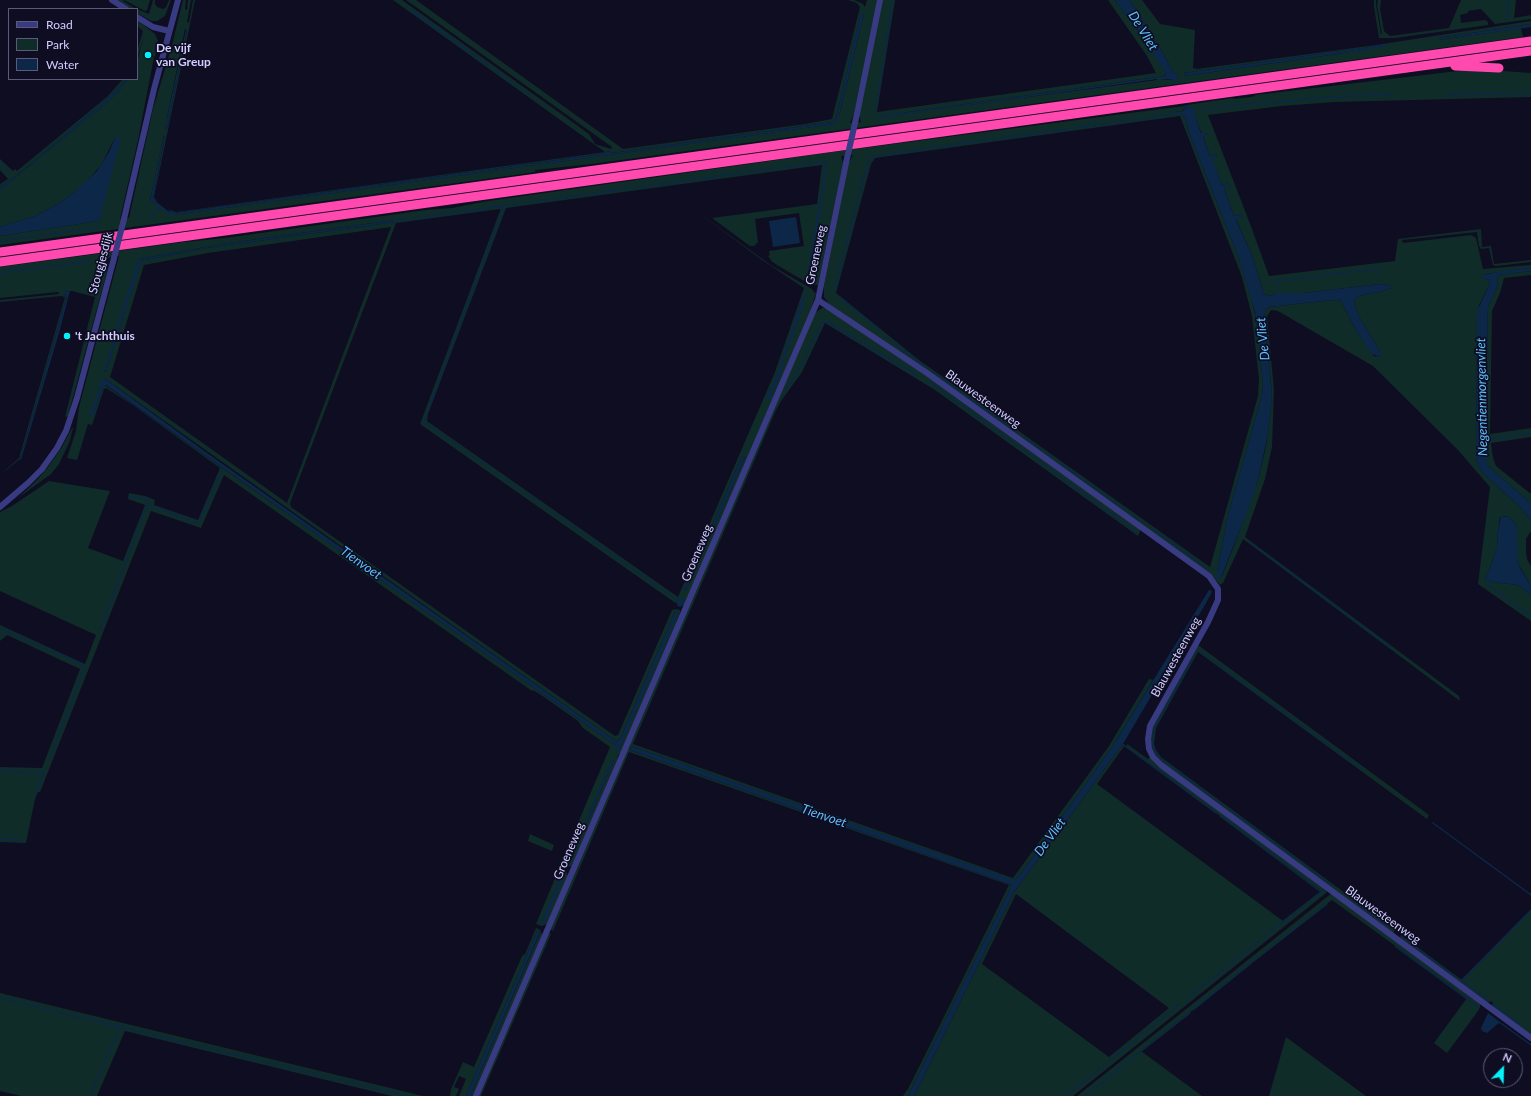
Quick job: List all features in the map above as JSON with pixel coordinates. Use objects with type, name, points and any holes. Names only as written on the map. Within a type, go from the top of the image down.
[{"type":"highway","points":[[0,252],[1531,41]]},
{"type":"highway","points":[[0,262],[1531,51]]},
{"type":"highway","points":[[1433,65],[1499,68]]},
{"type":"street","points":[[112,0],[124,8]]},
{"type":"street","name":"Stougjesdijk","points":[[0,507],[42,469],[57,448],[66,431],[77,398],[113,262],[154,89],[178,0]]},
{"type":"street","name":"Groeneweg","points":[[476,1096],[818,300],[880,0]]},
{"type":"street","points":[[138,18],[153,27],[170,31]]},
{"type":"street","name":"Blauwesteenweg","points":[[818,300],[928,373],[1209,576],[1218,588],[1218,600],[1208,622],[1150,726],[1148,739],[1150,751],[1153,757],[1167,770],[1531,1038]]},
{"type":"green space","points":[[117,0],[124,0],[123,1],[134,8],[129,8]]},
{"type":"green space","points":[[124,0],[150,0],[147,10],[145,11]]},
{"type":"green space","points":[[153,0],[155,0],[157,7],[163,9],[166,7],[169,0],[171,0],[165,16],[157,21],[151,21],[138,14],[138,9],[149,14]]},
{"type":"green space","points":[[183,0],[186,0],[185,9],[187,10],[188,0],[191,0],[187,22],[189,23],[193,0],[195,0],[154,197],[157,202],[167,209],[176,212],[605,152],[393,0],[402,0],[589,134],[595,144],[611,149],[612,147],[406,0],[416,0],[623,149],[832,119],[860,7],[857,3],[848,0],[854,0],[863,4],[865,7],[867,0],[878,0],[854,114],[850,123],[861,122],[859,114],[882,0],[895,0],[877,112],[1156,73],[1147,56],[1108,0],[1115,0],[1148,45],[1166,73],[1160,77],[1160,79],[1171,80],[1177,80],[1178,75],[1173,72],[1130,0],[1142,0],[1160,24],[1195,30],[1193,68],[1197,69],[1376,45],[1531,21],[1531,24],[1438,38],[1439,40],[1521,28],[1523,37],[592,164],[535,170],[535,172],[515,175],[0,245],[0,236],[99,221],[115,138],[101,165],[83,186],[58,204],[35,216],[0,227],[0,190],[109,101],[127,80],[138,80],[138,59],[144,34],[138,55],[138,48],[143,31],[138,27],[138,21],[155,34],[158,41],[155,57],[147,53],[146,56],[154,57],[138,140],[120,219],[129,218],[153,109],[171,49]],"holes":[[[861,14],[864,14],[839,116],[834,124],[173,215],[150,200],[164,135],[153,199],[173,213],[601,154],[609,151],[612,153],[832,122],[836,118]],[[185,29],[187,30],[167,129],[165,128]],[[1385,45],[1344,53],[1185,76],[1184,73]],[[1157,77],[1157,80],[877,117],[908,112]]]},
{"type":"green space","points":[[1374,0],[1376,0],[1381,34],[1377,5],[1378,0],[1381,0],[1380,9],[1384,31],[1390,36],[1449,28],[1461,0],[1516,0],[1514,18],[1531,15],[1531,19],[1495,24],[1481,9],[1468,11],[1468,13],[1460,15],[1461,23],[1485,20],[1488,22],[1488,25],[1395,38],[1379,38]]},
{"type":"green space","points":[[1475,69],[1531,73],[1531,97],[1335,102],[1281,106],[1208,115],[1269,276],[1395,261],[1398,239],[1481,229],[1482,247],[1491,246],[1494,264],[1531,260],[1531,262],[1496,266],[1493,265],[1489,248],[1481,249],[1479,246],[1477,232],[1402,240],[1403,243],[1471,235],[1476,238],[1483,269],[1531,265],[1531,268],[1486,274],[1483,278],[1489,280],[1490,283],[1479,305],[1477,318],[1476,457],[1478,465],[1484,474],[1521,508],[1531,521],[1531,531],[1526,539],[1526,551],[1527,559],[1531,566],[1531,586],[1519,565],[1517,557],[1517,526],[1509,517],[1505,516],[1500,517],[1497,547],[1485,579],[1493,582],[1518,585],[1531,595],[1531,621],[1478,584],[1490,487],[1458,450],[1373,366],[1278,311],[1271,310],[1267,316],[1274,390],[1272,447],[1265,479],[1245,537],[1459,696],[1460,701],[1243,539],[1223,583],[1220,585],[1210,573],[829,304],[824,297],[824,286],[848,164],[853,155],[841,156],[843,164],[818,285],[811,285],[777,265],[768,257],[770,254],[769,251],[804,246],[799,213],[755,219],[758,242],[754,246],[750,246],[712,218],[817,204],[822,165],[506,208],[428,414],[427,421],[678,597],[775,372],[804,288],[762,260],[689,206],[772,266],[812,289],[816,293],[811,309],[684,606],[674,602],[420,424],[500,209],[396,223],[290,503],[291,507],[615,736],[618,735],[672,610],[680,610],[572,866],[568,867],[567,867],[561,863],[610,747],[583,728],[578,721],[544,697],[533,690],[532,691],[224,475],[201,528],[151,511],[40,792],[38,792],[35,799],[26,843],[0,842],[0,767],[42,768],[80,669],[7,635],[0,641],[0,625],[85,664],[96,635],[0,591],[0,512],[12,506],[49,481],[110,491],[88,548],[123,561],[145,505],[128,499],[129,493],[145,496],[155,500],[154,505],[198,520],[220,468],[134,406],[106,388],[104,389],[92,425],[88,424],[77,460],[67,458],[76,431],[79,407],[119,256],[106,258],[107,263],[109,264],[68,416],[65,417],[95,297],[72,291],[64,292],[67,296],[20,459],[0,475],[19,458],[65,297],[61,296],[0,302],[0,300],[59,294],[58,292],[0,298],[0,267],[426,210],[452,208],[488,201],[840,151],[1184,106],[1185,108],[1182,111],[1176,112],[1177,114],[1182,114],[1185,117],[1189,133],[1238,256],[1251,297],[1256,319],[1263,382],[1262,395],[1228,515],[1217,571],[1217,578],[1222,576],[1234,546],[1258,480],[1265,451],[1272,395],[1264,316],[1266,309],[1271,307],[1323,301],[1341,301],[1357,332],[1374,356],[1378,357],[1381,353],[1359,317],[1354,302],[1359,296],[1391,288],[1389,285],[1380,284],[1304,293],[1276,293],[1270,296],[1264,294],[1251,253],[1236,219],[1242,217],[1241,214],[1234,216],[1224,188],[1228,183],[1222,185],[1211,158],[1217,156],[1216,154],[1210,156],[1203,136],[1208,134],[1202,134],[1195,117],[1195,108],[1187,108],[1186,105]],"holes":[[[1180,116],[1242,277],[1252,316],[1259,379],[1258,396],[1210,567],[919,360],[836,293],[871,164],[875,158]],[[395,220],[395,222],[207,248],[140,261],[106,372],[104,372],[140,259],[222,244]],[[391,227],[287,503],[110,377],[144,265],[208,253]],[[104,378],[617,742],[621,737],[675,612],[677,613],[618,751],[616,751],[616,746],[614,744],[105,385],[103,386],[93,416]],[[742,456],[745,457],[686,591],[684,590]],[[612,760],[614,760],[568,867],[566,866]]]},
{"type":"green space","points":[[122,80],[125,80],[115,92],[98,107],[18,174],[0,187],[0,184],[8,179],[0,170],[0,159],[13,171],[15,169],[17,171],[108,96]]},
{"type":"green space","points":[[1531,271],[1531,275],[1504,278],[1500,293],[1492,311],[1490,434],[1531,428],[1531,437],[1491,443],[1493,458],[1496,466],[1531,494],[1531,503],[1488,466],[1486,460],[1485,439],[1488,307],[1497,287],[1498,275]]},
{"type":"green space","points":[[822,308],[828,309],[909,363],[1141,529],[1138,536],[935,390],[825,323],[802,372],[776,410],[633,744],[1013,878],[1109,746],[1149,679],[1153,680],[1112,747],[1020,875],[1013,881],[631,746],[630,750],[1012,885],[908,1096],[903,1096],[908,1089],[1009,885],[629,752],[553,931],[550,929],[815,313]]},
{"type":"green space","points":[[72,428],[69,443],[59,464],[51,474],[18,498],[48,467],[62,447]]},
{"type":"green space","points":[[1198,645],[1429,815],[1427,819],[1198,652],[1156,728],[1154,744],[1161,757],[1391,927],[1396,929],[1393,933],[1165,766],[1154,754],[1150,743],[1152,727]]},
{"type":"green space","points":[[1123,744],[1125,745],[1097,784],[1283,921],[1321,891],[1126,746],[1127,744],[1148,759],[1150,757],[1156,764],[1327,890],[1326,893],[1073,1096],[914,1096],[1014,892]],"holes":[[[1016,894],[1169,1008],[1109,1057],[982,964]]]},
{"type":"green space","points":[[530,834],[554,845],[552,851],[528,841]]},
{"type":"green space","points":[[559,869],[566,872],[568,876],[547,924],[542,926],[536,924]]},
{"type":"green space","points":[[1332,893],[1480,1003],[1478,1011],[1447,1053],[1434,1043],[1467,998],[1332,900],[1141,1051],[1202,1096],[1077,1096]]},
{"type":"green space","points":[[1531,910],[1531,1035],[1492,1006],[1493,1003],[1491,1001],[1488,1003],[1400,939],[1401,935],[1462,980]]},
{"type":"green space","points":[[536,928],[540,930],[542,935],[473,1096],[470,1096],[540,933],[537,931],[466,1096],[459,1096],[466,1079],[459,1076],[454,1087],[459,1089],[456,1096],[450,1096],[451,1089],[463,1062],[474,1067],[522,956],[525,954]]},
{"type":"green space","points":[[548,933],[551,934],[481,1096],[478,1096]]},
{"type":"green space","points":[[0,993],[423,1096],[392,1096],[125,1031],[97,1096],[21,1096],[0,1091]]},
{"type":"green space","points":[[1286,1037],[1355,1088],[1366,1096],[1269,1096]]},
{"type":"water","name":"De Vliet","points":[[1115,0],[1130,0],[1173,72],[1179,75],[1177,80],[1175,80],[1176,82],[1174,83],[1173,80],[1160,79],[1159,77],[1166,75],[1165,72],[1143,38]]},
{"type":"water","points":[[412,10],[546,106],[411,12]]},
{"type":"water","points":[[861,13],[864,14],[839,116],[835,124],[174,215],[170,215],[150,200],[164,135],[153,199],[168,211],[174,213],[601,154],[609,151],[612,153],[832,122],[836,118]]},
{"type":"water","points":[[1531,24],[1531,27],[1438,40],[1438,38]]},
{"type":"water","points":[[187,29],[167,129],[165,128]]},
{"type":"water","points":[[1385,45],[1385,47],[1185,76],[1184,73]]},
{"type":"water","points":[[1157,77],[1158,79],[877,118],[877,116]]},
{"type":"water","points":[[125,80],[127,80],[109,101],[0,190],[0,187],[18,174],[115,92]]},
{"type":"water","name":"De Vliet","points":[[1186,105],[1187,108],[1195,108],[1195,116],[1201,133],[1207,131],[1208,133],[1203,137],[1210,156],[1216,154],[1217,156],[1212,159],[1222,185],[1228,183],[1230,186],[1224,188],[1234,216],[1241,214],[1242,217],[1236,220],[1251,253],[1264,294],[1270,296],[1276,293],[1304,293],[1380,284],[1389,285],[1391,288],[1359,296],[1354,302],[1359,317],[1381,353],[1378,357],[1371,353],[1357,332],[1341,301],[1323,301],[1270,307],[1266,309],[1264,316],[1272,395],[1268,434],[1258,480],[1220,580],[1217,578],[1217,571],[1228,515],[1262,395],[1263,382],[1255,312],[1238,256],[1189,133],[1185,117],[1182,114],[1176,114],[1176,112],[1183,111],[1185,108],[1184,106]]},
{"type":"water","points":[[121,137],[99,221],[0,236],[0,227],[35,216],[58,204],[76,191],[97,171],[109,152],[115,138]]},
{"type":"water","points":[[825,167],[827,168],[810,277],[807,277]]},
{"type":"water","points":[[796,217],[800,243],[773,247],[769,221]]},
{"type":"water","points":[[395,220],[396,222],[207,248],[141,261],[106,372],[104,371],[137,262],[140,259],[222,244]]},
{"type":"water","name":"Negentienmorgenvliet","points":[[1531,268],[1531,271],[1498,275],[1497,287],[1488,307],[1485,439],[1488,466],[1531,503],[1531,521],[1521,508],[1484,474],[1478,465],[1476,457],[1477,311],[1490,283],[1489,280],[1483,278],[1483,275]]},
{"type":"water","points":[[70,291],[21,460],[20,459],[67,296],[63,292]]},
{"type":"water","points":[[804,292],[806,292],[801,312],[779,377],[769,400],[766,399],[778,371]]},
{"type":"water","name":"Tienvoet","points":[[104,378],[207,453],[617,742],[621,737],[675,612],[678,613],[618,752],[616,751],[616,746],[614,744],[106,385],[103,386],[93,416],[90,416],[102,379]]},
{"type":"water","points":[[742,456],[745,457],[686,591],[684,590]]},
{"type":"water","points":[[1501,516],[1509,517],[1517,526],[1518,562],[1531,586],[1531,595],[1518,585],[1493,582],[1485,579],[1497,547]]},
{"type":"water","points":[[1209,590],[1212,591],[1206,603],[1123,744],[1014,892],[914,1096],[908,1096],[1012,885],[630,750],[631,746],[1014,880],[1020,875],[1112,747]]},
{"type":"water","points":[[612,759],[614,760],[568,867],[566,866]]},
{"type":"water","points":[[562,873],[565,874],[544,924],[541,923]]},
{"type":"water","points":[[537,931],[540,932],[470,1096],[466,1096]]},
{"type":"water","points":[[1488,1013],[1500,1022],[1487,1033],[1482,1031],[1481,1028]]},
{"type":"waterway","points":[[876,107],[893,0]]},
{"type":"waterway","points":[[1506,20],[1509,0]]},
{"type":"waterway","points":[[1447,94],[1531,92]]},
{"type":"waterway","points":[[1202,110],[1344,96],[1393,95]]},
{"type":"waterway","points":[[834,289],[868,162],[872,156],[1174,114]]},
{"type":"waterway","points":[[393,221],[820,162],[825,163],[826,167]]},
{"type":"waterway","points":[[0,163],[9,172]]},
{"type":"waterway","points":[[149,219],[160,206]]},
{"type":"waterway","points":[[503,206],[424,422],[680,602]]},
{"type":"waterway","points":[[0,241],[99,227]]},
{"type":"waterway","points":[[0,273],[89,261]]},
{"type":"waterway","points":[[1276,285],[1276,281],[1374,269],[1377,270],[1379,274]]},
{"type":"waterway","points":[[840,297],[880,330]]},
{"type":"waterway","points":[[785,390],[795,377],[824,320],[917,375]]},
{"type":"waterway","points":[[884,335],[926,367]]},
{"type":"waterway","points":[[932,372],[960,391]]},
{"type":"waterway","points":[[927,381],[1035,458]]},
{"type":"waterway","points":[[965,396],[1017,432]]},
{"type":"waterway","points":[[1514,435],[1531,433]]},
{"type":"waterway","name":"Negentienmorgenvliet","points":[[1494,438],[1511,436]]},
{"type":"waterway","points":[[1023,437],[1041,449]]},
{"type":"waterway","points":[[1047,454],[1053,458]]},
{"type":"waterway","points":[[1038,461],[1136,532]]},
{"type":"waterway","points":[[1058,462],[1124,509]]},
{"type":"waterway","points":[[148,505],[198,523],[222,470]]},
{"type":"waterway","points":[[66,488],[70,487]]},
{"type":"waterway","points":[[100,630],[149,500],[129,496]]},
{"type":"waterway","points":[[1131,514],[1145,524]]},
{"type":"waterway","points":[[1153,529],[1205,567]]},
{"type":"waterway","points":[[1249,542],[1390,648]]},
{"type":"waterway","points":[[1488,580],[1488,585],[1531,616]]},
{"type":"waterway","points":[[0,628],[85,666],[50,758]]},
{"type":"waterway","points":[[1199,651],[1360,768]]},
{"type":"waterway","points":[[1192,660],[1156,725],[1153,735],[1153,745],[1156,754],[1160,758],[1225,806]]},
{"type":"waterway","points":[[1121,743],[1216,813]]},
{"type":"waterway","points":[[35,794],[46,767]]},
{"type":"waterway","points":[[0,771],[44,773]]},
{"type":"waterway","points":[[1230,810],[1296,859]]},
{"type":"waterway","points":[[1220,816],[1321,892],[1264,936]]},
{"type":"waterway","points":[[1433,823],[1531,895]]},
{"type":"waterway","points":[[0,839],[20,840]]},
{"type":"waterway","points":[[1302,863],[1329,884]]},
{"type":"waterway","points":[[1350,899],[1389,927]]},
{"type":"waterway","points":[[1264,953],[1327,904]]},
{"type":"waterway","points":[[1462,980],[1531,910]]},
{"type":"waterway","points":[[1403,938],[1456,977]]},
{"type":"waterway","points":[[1186,999],[1260,940]]},
{"type":"waterway","points":[[1396,947],[1478,1007]]},
{"type":"waterway","points":[[1193,1010],[1260,956]]},
{"type":"waterway","points":[[1461,980],[1488,1000]]},
{"type":"waterway","points":[[0,998],[120,1027]]},
{"type":"waterway","points":[[1109,1061],[1180,1004]]},
{"type":"waterway","points":[[1494,1005],[1522,1025]]},
{"type":"waterway","points":[[1126,1063],[1190,1013]]},
{"type":"waterway","points":[[1499,1022],[1531,1045]]},
{"type":"waterway","points":[[90,1096],[120,1027],[407,1096]]},
{"type":"waterway","points":[[1065,1096],[1106,1064]]},
{"type":"waterway","points":[[1085,1096],[1123,1066]]},
{"type":"place","name":"De vijf van Greup","points":[[148,55]]},
{"type":"place","name":"'t Jachthuis","points":[[67,336]]}]
